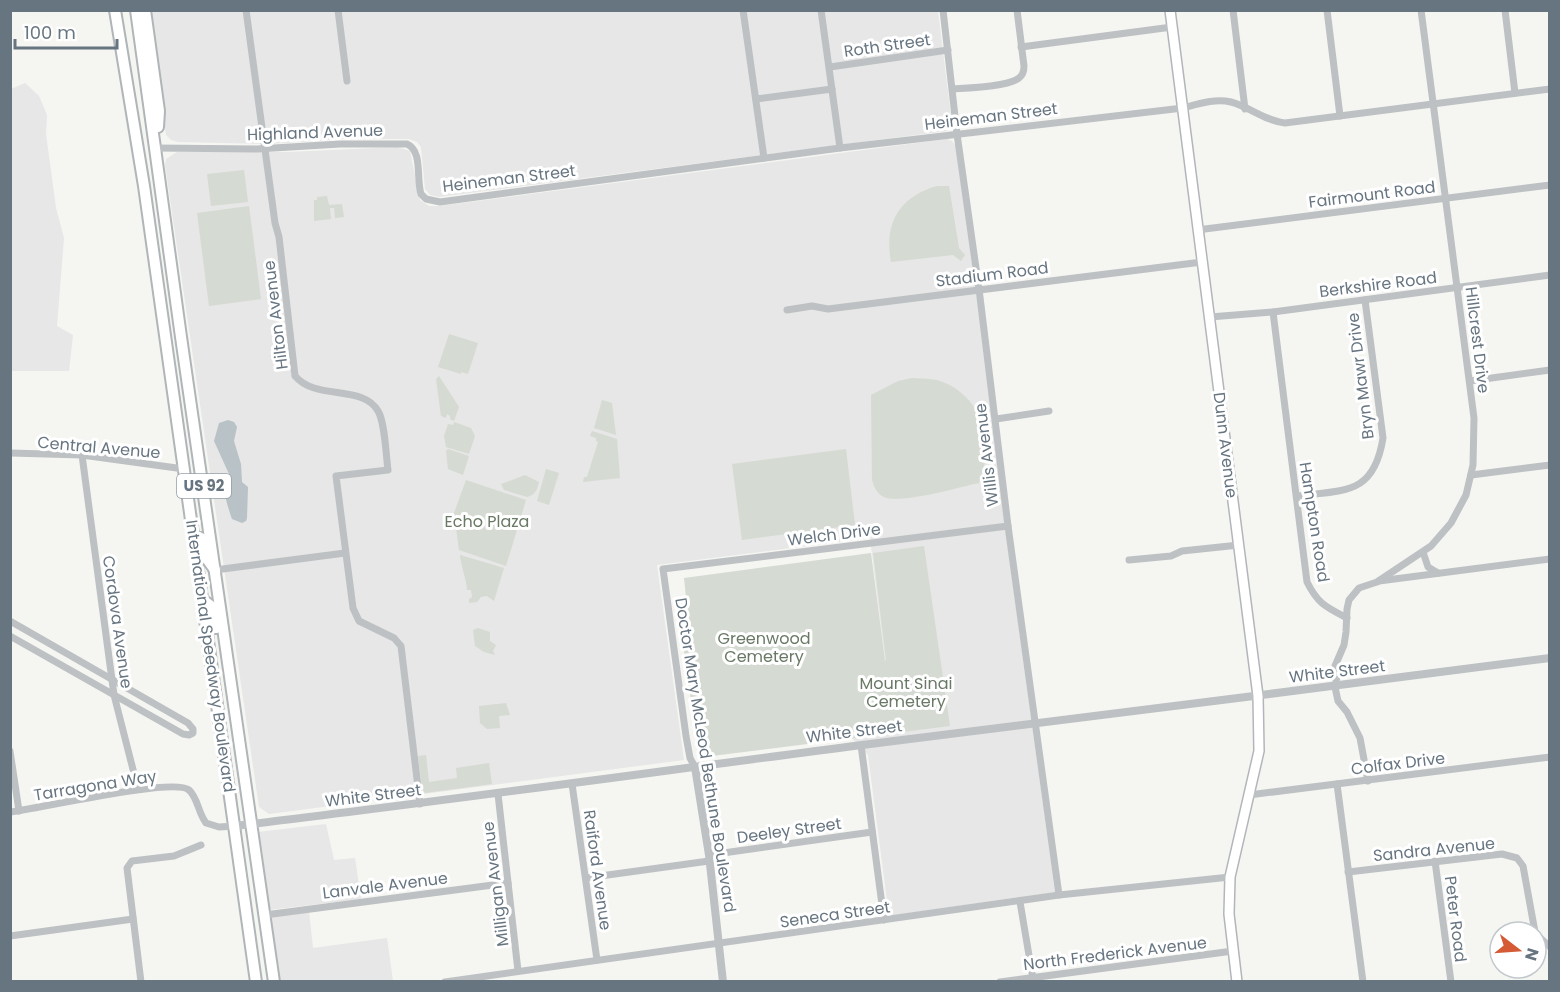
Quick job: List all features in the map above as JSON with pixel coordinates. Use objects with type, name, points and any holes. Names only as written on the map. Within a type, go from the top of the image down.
[{"type":"main road","name":"International Speedway Boulevard","points":[[136,10],[274,981]]},
{"type":"main road","points":[[145,10],[159,111],[156,148]]},
{"type":"main road","name":"Dunn Avenue","points":[[1170,10],[1258,696],[1260,751],[1230,877],[1229,914],[1237,981]]},
{"type":"main road","name":"International Speedway Boulevard","points":[[114,14],[154,260],[256,981]]},
{"type":"main road","points":[[154,260],[165,270],[173,329],[181,337]]},
{"type":"main road","points":[[184,469],[193,481],[205,556],[215,570]]},
{"type":"main road","points":[[203,600],[211,606],[213,611],[224,679],[234,697]]},
{"type":"street","points":[[246,10],[264,148]]},
{"type":"street","points":[[338,10],[347,81]]},
{"type":"street","points":[[742,10],[764,158]]},
{"type":"street","points":[[821,10],[840,148]]},
{"type":"street","name":"Willis Avenue","points":[[943,10],[1008,526],[1059,895]]},
{"type":"street","points":[[953,89],[1015,81],[1024,72],[1017,10]]},
{"type":"street","points":[[1233,10],[1245,109]]},
{"type":"street","points":[[1327,10],[1340,116]]},
{"type":"street","name":"Hillcrest Drive","points":[[1347,618],[1349,600],[1359,588],[1377,582],[1423,552],[1451,523],[1466,495],[1471,475],[1475,441],[1470,381],[1421,10]]},
{"type":"street","points":[[1505,10],[1515,93]]},
{"type":"street","points":[[1022,47],[1172,27]]},
{"type":"street","name":"Roth Street","points":[[830,67],[948,50]]},
{"type":"street","name":"Heineman Street","points":[[432,201],[488,196],[840,148],[1183,108],[1212,101],[1230,102],[1273,121],[1285,123],[1550,88]]},
{"type":"street","points":[[756,99],[832,89]]},
{"type":"street","name":"Highland Avenue","points":[[156,148],[406,144],[413,146],[416,152],[421,194],[432,201]]},
{"type":"street","name":"Hilton Avenue","points":[[264,148],[279,237],[296,376],[310,388],[354,396],[371,403],[378,410],[382,420],[388,470],[336,476],[353,608],[359,621],[394,638],[401,646],[420,804]]},
{"type":"street","name":"Fairmount Road","points":[[1197,230],[1550,185]]},
{"type":"street","name":"Stadium Road","points":[[787,310],[812,306],[828,309],[1202,262]]},
{"type":"street","name":"Berkshire Road","points":[[1210,317],[1273,312],[1550,275]]},
{"type":"street","name":"Bryn Mawr Drive","points":[[1297,496],[1351,489],[1362,483],[1375,469],[1383,438],[1365,300]]},
{"type":"street","name":"Hampton Road","points":[[1273,312],[1307,582],[1323,606],[1347,618]]},
{"type":"street","points":[[1470,381],[1550,370]]},
{"type":"street","points":[[996,419],[1049,411]]},
{"type":"street","name":"Central Avenue","points":[[10,453],[82,456],[184,469]]},
{"type":"street","name":"Cordova Avenue","points":[[82,456],[114,695],[138,789]]},
{"type":"street","points":[[1471,475],[1550,465]]},
{"type":"street","name":"Welch Drive","points":[[663,569],[1008,526]]},
{"type":"street","points":[[1129,560],[1239,545]]},
{"type":"street","points":[[1423,552],[1428,567],[1438,573]]},
{"type":"street","points":[[215,570],[345,553]]},
{"type":"street","points":[[1377,582],[1550,559]]},
{"type":"street","name":"Doctor Mary McLeod Bethune Boulevard","points":[[663,569],[686,736],[694,767],[709,858],[723,981]]},
{"type":"street","points":[[1347,618],[1344,645],[1335,666],[1337,676],[1335,687],[1338,701],[1358,732],[1368,781]]},
{"type":"street","points":[[10,621],[188,723],[193,733],[183,734],[10,636]]},
{"type":"street","name":"White Street","points":[[235,826],[1550,658]]},
{"type":"street","points":[[861,745],[884,920]]},
{"type":"street","points":[[10,751],[19,811]]},
{"type":"street","name":"Colfax Drive","points":[[1249,795],[1550,757]]},
{"type":"street","name":"Raiford Avenue","points":[[572,784],[597,960]]},
{"type":"street","points":[[1337,784],[1363,981]]},
{"type":"street","name":"Tarragona Way","points":[[10,812],[138,789],[186,788],[194,797],[206,823],[219,827],[235,826]]},
{"type":"street","name":"Milligan Avenue","points":[[498,794],[518,971]]},
{"type":"street","name":"Deeley Street","points":[[586,878],[873,832]]},
{"type":"street","points":[[141,981],[127,868],[132,861],[174,856],[201,845]]},
{"type":"street","name":"Sandra Avenue","points":[[1348,872],[1502,854],[1517,858],[1523,866],[1533,920]]},
{"type":"street","name":"Peter Road","points":[[1435,861],[1450,981]]},
{"type":"street","name":"Seneca Street","points":[[445,981],[1059,895],[1230,877]]},
{"type":"street","name":"Lanvale Avenue","points":[[265,915],[508,883]]},
{"type":"street","points":[[1020,902],[1033,979]]},
{"type":"street","points":[[10,936],[133,919]]},
{"type":"street","name":"North Frederick Avenue","points":[[1000,981],[1033,979],[1233,951]]},
{"type":"shaded area","points":[[148,11],[938,11],[952,124],[947,131],[439,197],[430,195],[425,189],[421,147],[417,142],[409,139],[341,139],[269,144],[171,140],[166,135]]},
{"type":"shaded area","points":[[25,83],[39,96],[47,115],[46,134],[56,208],[64,238],[57,326],[73,335],[69,371],[11,371],[11,89]]},
{"type":"shaded area","points":[[947,139],[952,141],[957,148],[1007,542],[1055,892],[889,916],[868,755],[852,738],[842,669],[885,660],[870,538],[657,565],[684,760],[269,814],[259,807],[165,165],[166,159],[177,152],[289,152],[397,147],[410,151],[420,200],[429,206],[439,206]]},
{"type":"shaded area","points":[[228,420],[234,422],[237,427],[234,441],[241,464],[242,482],[248,487],[247,518],[242,523],[232,519],[224,489],[229,474],[214,441],[219,423]]},
{"type":"shaded area","points":[[326,824],[334,860],[355,858],[361,899],[269,910],[258,832]]},
{"type":"shaded area","points":[[309,912],[313,948],[387,938],[393,981],[279,981],[270,917]]},
{"type":"green space","points":[[244,170],[248,202],[211,206],[207,174]]},
{"type":"green space","points":[[937,186],[949,186],[959,248],[965,255],[961,261],[953,255],[891,262],[890,235],[897,213],[913,197]]},
{"type":"green space","points":[[327,196],[329,205],[342,204],[344,217],[335,218],[334,208],[330,208],[331,219],[314,221],[314,200],[317,200],[317,197]]},
{"type":"green space","points":[[249,206],[261,299],[209,306],[197,213]]},
{"type":"green space","points":[[449,334],[478,343],[468,374],[438,367]]},
{"type":"green space","points":[[439,376],[459,407],[454,421],[447,414],[446,418],[441,416],[436,379]]},
{"type":"green space","points":[[912,378],[933,379],[949,385],[958,390],[978,413],[987,441],[985,463],[979,483],[900,499],[882,496],[877,491],[872,480],[871,395],[898,381]]},
{"type":"green space","points":[[602,400],[612,403],[616,435],[594,428]]},
{"type":"green space","points":[[454,422],[471,428],[475,436],[469,454],[446,447],[444,436],[448,424],[453,425]]},
{"type":"green space","points":[[592,431],[617,439],[620,478],[583,482],[584,477],[587,477],[598,442],[596,438],[590,436]]},
{"type":"green space","points":[[448,449],[469,456],[463,475],[448,469],[446,451]]},
{"type":"green space","points":[[846,449],[855,525],[742,540],[732,464]]},
{"type":"green space","points":[[546,469],[559,473],[549,505],[537,501]]},
{"type":"green space","points":[[525,475],[539,482],[532,495],[527,497],[504,490],[501,484]]},
{"type":"green space","name":"Echo Plaza","points":[[466,480],[526,500],[506,566],[459,550],[454,513]]},
{"type":"green space","name":"Greenwood Cemetery","points":[[924,546],[950,726],[704,757],[698,752],[677,600],[686,598],[684,578],[871,553],[885,660],[882,662],[886,660],[873,553]]},
{"type":"green space","points":[[460,555],[504,568],[494,601],[487,596],[481,597],[477,602],[469,603],[472,597],[471,590],[467,590]]},
{"type":"green space","points":[[478,628],[490,632],[490,641],[496,645],[493,651],[495,655],[475,646],[473,630]]},
{"type":"green space","points":[[506,703],[510,715],[499,716],[500,728],[487,729],[480,723],[479,706]]},
{"type":"green space","points":[[426,755],[429,782],[457,778],[456,768],[489,763],[492,784],[425,793],[422,788],[418,756]]},
{"type":"park label","name":"Mount Sinai Cemetery","points":[[906,692]]}]
